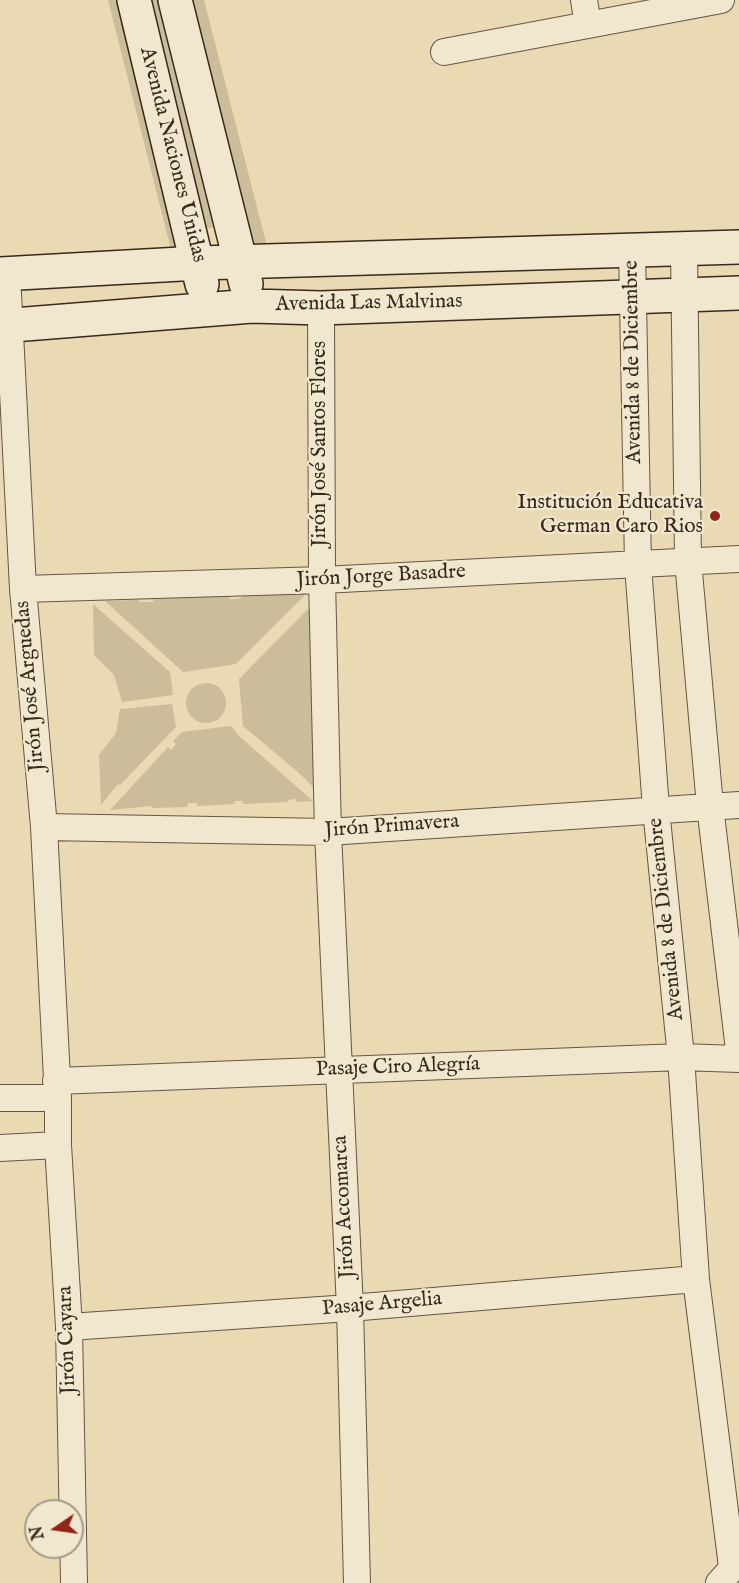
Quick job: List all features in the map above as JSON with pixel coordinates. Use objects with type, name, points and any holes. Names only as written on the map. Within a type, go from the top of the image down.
[{"type":"street","name":"Avenida Naciones Unidas","points":[[134,0],[199,263],[207,310]]},
{"type":"street","name":"Avenida Naciones Unidas","points":[[175,0],[252,306]]},
{"type":"street","points":[[444,52],[586,12],[721,0]]},
{"type":"street","points":[[3,274],[199,263],[632,248],[739,247]]},
{"type":"street","name":"Avenida 8 de Diciembre","points":[[632,248],[639,565],[656,809],[681,1058],[696,1279],[730,1570]]},
{"type":"street","points":[[684,249],[687,561],[710,806],[739,1050]]},
{"type":"street","name":"Jirón José Arguedas","points":[[3,274],[4,326],[23,589],[44,827],[57,1089]]},
{"type":"street","name":"Avenida Las Malvinas","points":[[4,326],[252,306],[321,308],[632,295],[739,293]]},
{"type":"street","name":"Jirón José Santos Flores","points":[[321,308],[322,580],[328,832]]},
{"type":"street","name":"Jirón Jorge Basadre","points":[[23,589],[322,580],[739,559]]},
{"type":"street","name":"Jirón Primavera","points":[[44,827],[328,832],[739,805]]},
{"type":"street","name":"Jirón Accomarca","points":[[328,832],[350,1308],[357,1583]]},
{"type":"street","name":"Pasaje Ciro Alegría","points":[[0,1098],[57,1089],[339,1070],[681,1058],[739,1059]]},
{"type":"street","name":"Jirón Cayara","points":[[57,1089],[58,1145],[69,1327],[74,1583]]},
{"type":"street","points":[[0,1148],[58,1145]]},
{"type":"street","name":"Pasaje Argelia","points":[[69,1327],[350,1308],[696,1279]]},
{"type":"shaded area","points":[[108,0],[122,0],[190,270],[178,277]]},
{"type":"shaded area","points":[[142,0],[162,0],[216,226],[210,228],[205,228]]},
{"type":"shaded area","points":[[188,0],[204,0],[272,266],[257,270]]},
{"type":"shaded area","points":[[308,592],[236,664],[183,672],[105,601],[153,602],[153,599],[230,596],[230,599],[236,599],[241,598],[241,595]]},
{"type":"shaded area","points":[[316,601],[324,798],[299,773],[243,726],[239,679]]},
{"type":"shaded area","points":[[93,604],[170,672],[173,695],[122,702],[114,675],[94,655]]},
{"type":"shaded area","points":[[206,683],[220,689],[226,703],[220,717],[206,723],[192,717],[186,703],[192,689]]},
{"type":"shaded area","points":[[172,704],[176,727],[120,785],[118,784],[101,805],[99,755],[116,733],[120,709]]},
{"type":"shaded area","points":[[231,726],[239,736],[313,801],[296,802],[296,799],[288,800],[288,802],[243,804],[243,801],[235,801],[234,804],[197,806],[197,803],[188,803],[187,807],[152,808],[152,806],[110,810],[168,747],[171,750],[176,744],[173,741],[182,732]]},
{"type":"place","name":"Institución Educativa German Caro Rios","points":[[715,516]]}]
